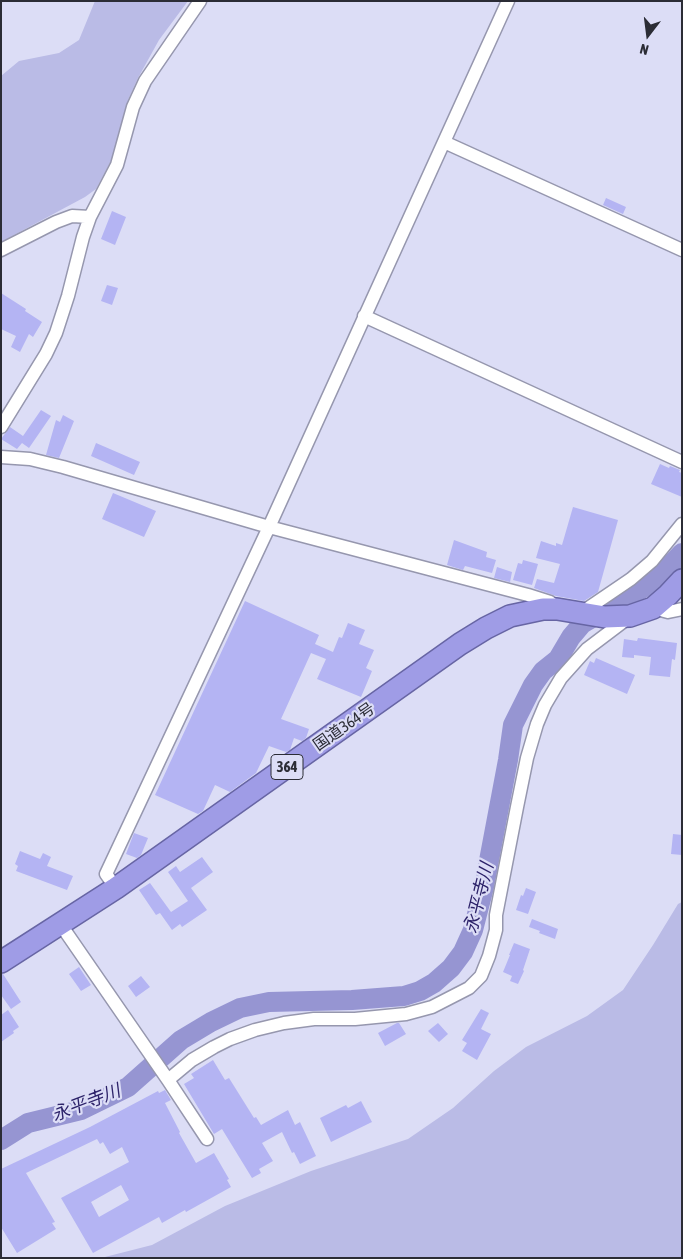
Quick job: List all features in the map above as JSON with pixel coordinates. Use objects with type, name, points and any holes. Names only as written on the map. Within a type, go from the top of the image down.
[{"type":"highway","name":"国道364号","points":[[1,962],[116,888],[460,644],[486,628],[510,616],[543,609],[626,617],[653,608],[682,580]]},
{"type":"street","points":[[1,427],[46,354],[56,333],[90,217],[117,165],[133,107],[145,80],[200,1]]},
{"type":"street","points":[[116,888],[106,874],[269,527],[508,1]]},
{"type":"street","points":[[444,142],[682,250]]},
{"type":"street","points":[[1,250],[72,216],[90,217]]},
{"type":"street","points":[[364,316],[682,462]]},
{"type":"street","points":[[1,457],[30,459],[63,467],[269,527],[550,602],[557,609]]},
{"type":"street","points":[[584,613],[631,579],[652,561],[682,524]]},
{"type":"street","points":[[653,608],[668,612],[682,609]]},
{"type":"street","points":[[166,1076],[214,1047],[255,1030],[284,1023],[314,1019],[355,1019],[406,1014],[432,1007],[469,988],[481,976],[496,930],[496,915],[527,758],[537,724],[545,706],[562,678],[580,656],[626,617]]},
{"type":"street","points":[[61,925],[166,1076],[207,1139]]},
{"type":"shaded area","points":[[95,1],[188,1],[159,40],[138,78],[128,100],[111,161],[96,189],[85,197],[1,242],[1,76],[19,61],[59,53],[79,40]]},
{"type":"shaded area","points":[[682,902],[682,1258],[101,1258],[152,1245],[225,1206],[311,1171],[408,1139],[453,1108],[494,1071],[526,1047],[587,1016],[623,990],[678,904]]},
{"type":"building","points":[[606,198],[626,207],[623,214],[603,205]]},
{"type":"building","points":[[112,211],[126,217],[115,245],[101,239]]},
{"type":"building","points":[[107,285],[118,288],[112,305],[101,301]]},
{"type":"building","points":[[1,293],[42,322],[33,337],[29,334],[20,352],[11,347],[16,336],[1,329]]},
{"type":"building","points":[[41,410],[51,416],[29,448],[22,443],[17,449],[1,439],[10,427],[23,436]]},
{"type":"building","points":[[63,415],[74,421],[59,458],[46,455],[56,420],[60,422]]},
{"type":"building","points":[[96,443],[140,462],[134,475],[91,456]]},
{"type":"building","points":[[660,464],[680,470],[679,472],[682,473],[682,497],[651,484]]},
{"type":"building","points":[[113,493],[156,511],[144,537],[102,519]]},
{"type":"building","points":[[573,507],[618,520],[598,592],[584,601],[556,596],[534,588],[537,579],[554,583],[560,564],[536,558],[541,541],[556,546],[556,543],[562,545]]},
{"type":"building","points":[[454,540],[487,552],[486,557],[496,560],[492,573],[465,566],[463,570],[447,565]]},
{"type":"building","points":[[523,560],[538,564],[532,585],[513,580],[518,563],[522,564]]},
{"type":"building","points":[[497,567],[512,572],[510,582],[494,578]]},
{"type":"building","points":[[245,601],[319,635],[315,644],[333,652],[339,637],[342,638],[348,623],[365,630],[359,644],[374,650],[366,668],[372,671],[361,697],[317,679],[326,659],[311,653],[281,719],[309,729],[306,738],[302,741],[294,738],[290,750],[286,752],[269,746],[256,773],[230,792],[215,785],[203,811],[198,814],[155,795]]},
{"type":"building","points":[[638,638],[677,643],[675,660],[672,659],[670,677],[649,675],[651,657],[634,655],[634,658],[622,657],[624,639],[637,641]]},
{"type":"building","points":[[596,658],[635,675],[627,694],[584,675],[590,661],[594,663]]},
{"type":"building","points":[[134,833],[148,838],[141,855],[137,858],[126,854]]},
{"type":"building","points":[[673,834],[682,835],[682,855],[671,854]]},
{"type":"building","points":[[20,851],[40,859],[43,853],[51,857],[47,866],[73,876],[67,890],[16,871],[18,866],[15,864]]},
{"type":"building","points":[[202,857],[213,872],[191,888],[207,910],[182,927],[180,924],[172,930],[160,913],[156,915],[139,890],[150,883],[171,912],[188,901],[168,872],[176,866],[180,872]]},
{"type":"building","points":[[526,888],[536,892],[528,914],[516,910],[521,895],[523,896]]},
{"type":"building","points":[[532,919],[558,929],[555,939],[529,927]]},
{"type":"building","points":[[514,943],[530,949],[518,984],[510,981],[512,976],[503,972]]},
{"type":"building","points":[[79,967],[91,985],[81,991],[69,974]]},
{"type":"building","points":[[1,974],[3,974],[21,1002],[11,1009],[1,995]]},
{"type":"building","points":[[141,976],[150,987],[136,997],[128,986]]},
{"type":"building","points":[[481,1009],[489,1013],[481,1029],[491,1034],[477,1060],[462,1051],[467,1043],[462,1040]]},
{"type":"building","points":[[8,1010],[19,1027],[1,1042],[1,1015]]},
{"type":"building","points":[[399,1023],[406,1034],[385,1046],[378,1033]]},
{"type":"building","points":[[438,1023],[448,1034],[439,1042],[428,1031]]},
{"type":"building","points":[[213,1060],[225,1080],[229,1078],[254,1118],[256,1117],[261,1125],[288,1110],[295,1125],[300,1122],[316,1156],[300,1164],[294,1152],[292,1153],[282,1132],[262,1143],[273,1161],[259,1169],[261,1173],[252,1178],[222,1129],[214,1134],[184,1084],[194,1078],[191,1074]]},
{"type":"building","points":[[165,1090],[171,1100],[165,1103],[196,1163],[214,1153],[229,1179],[227,1180],[231,1187],[162,1223],[159,1217],[93,1253],[61,1198],[129,1162],[122,1147],[110,1154],[103,1142],[100,1144],[97,1139],[26,1173],[55,1222],[52,1223],[56,1229],[17,1253],[1,1227],[1,1169],[90,1127],[158,1091],[159,1093]],"holes":[[[121,1185],[129,1200],[99,1217],[91,1202]]]},
{"type":"building","points":[[361,1101],[372,1122],[331,1142],[320,1118],[346,1105],[348,1108]]},
{"type":"waterway","name":"永平寺川","points":[[1,1140],[28,1123],[81,1110],[128,1087],[181,1040],[211,1022],[240,1008],[269,1002],[352,1000],[404,996],[420,991],[434,983],[451,968],[463,952],[473,930],[484,887],[513,725],[533,685],[543,671],[558,659],[571,637],[582,624],[655,581],[682,553]]}]
